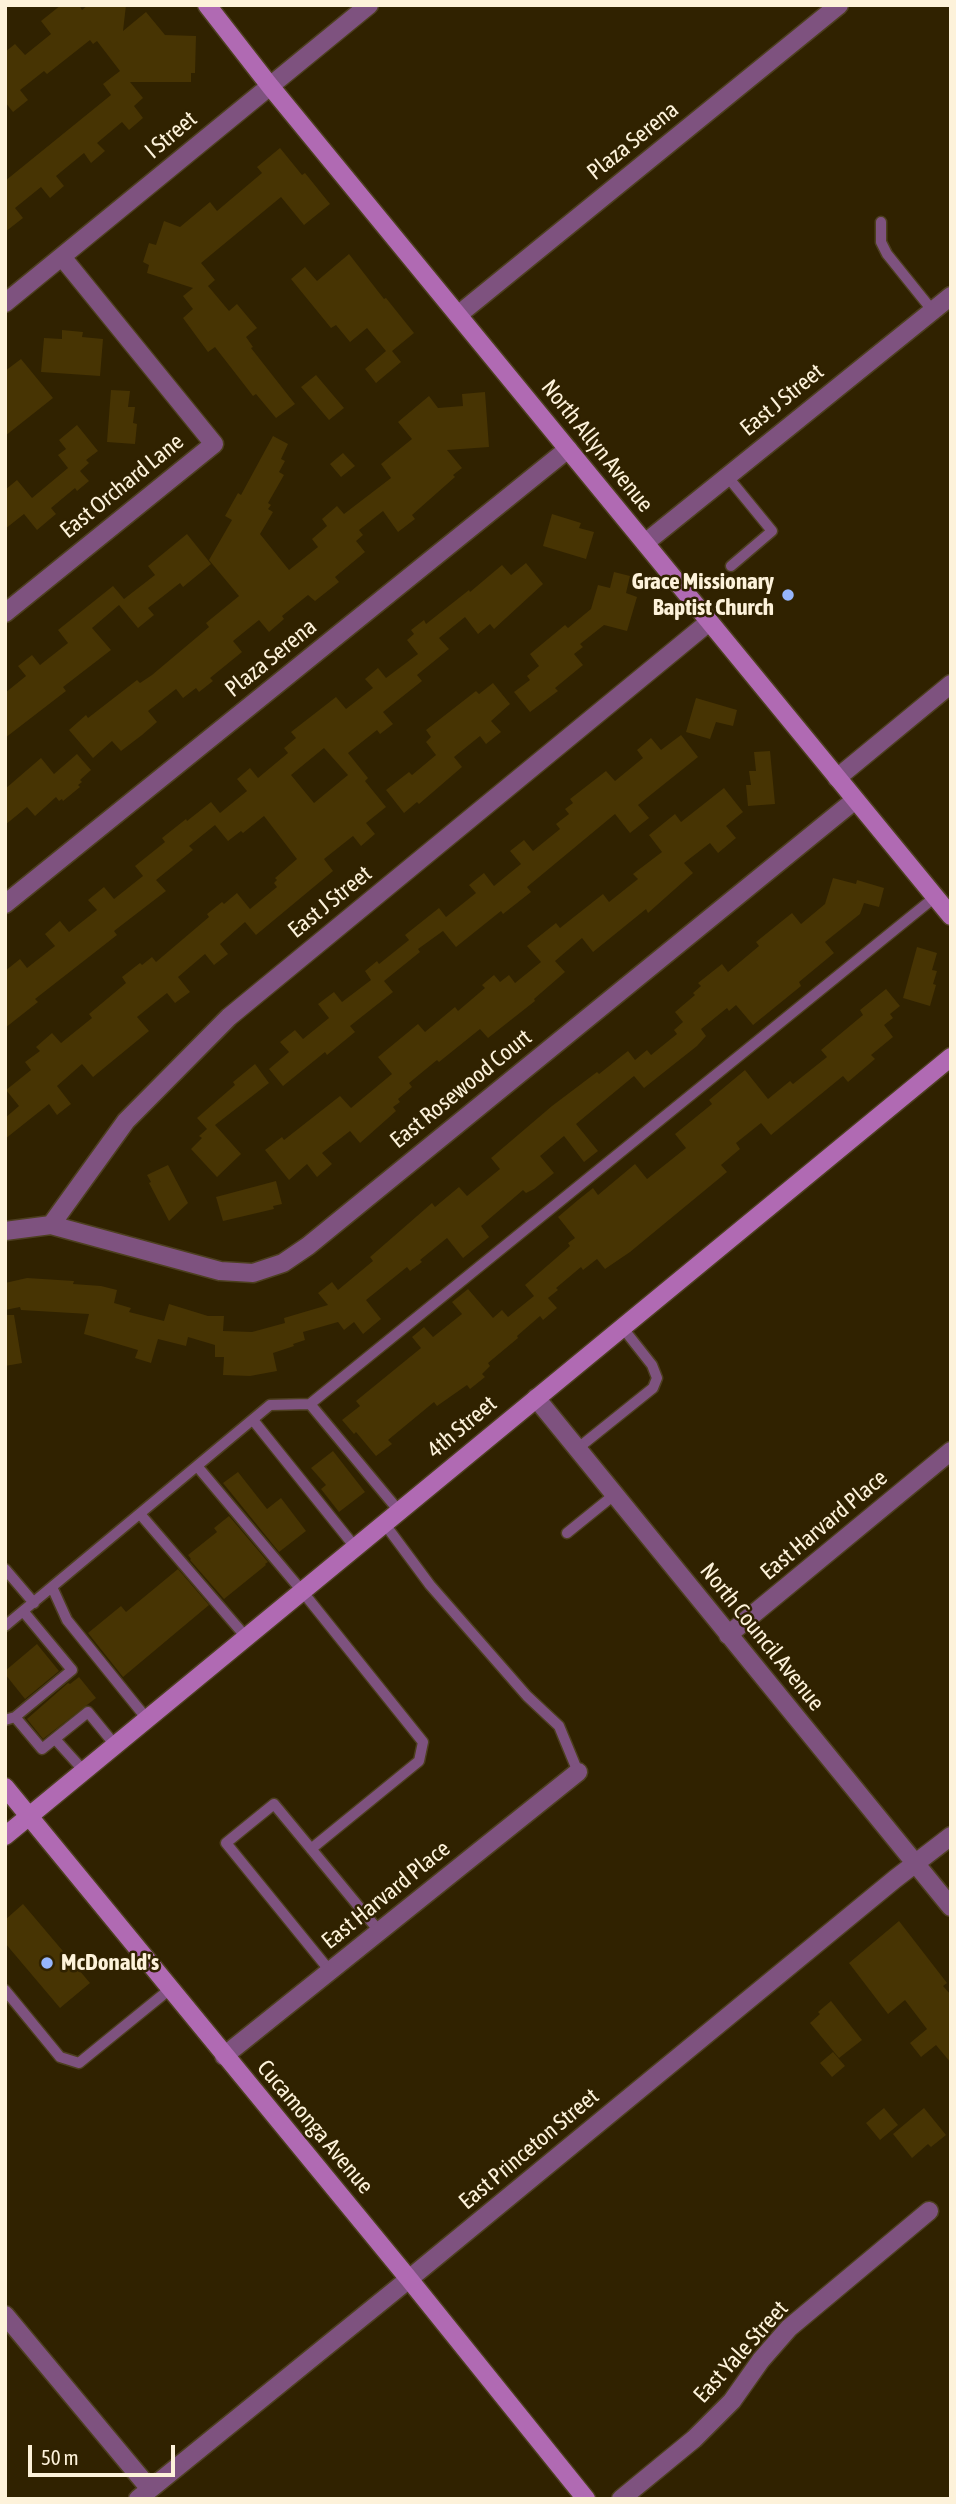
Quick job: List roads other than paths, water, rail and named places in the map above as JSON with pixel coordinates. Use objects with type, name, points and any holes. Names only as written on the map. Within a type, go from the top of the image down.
[{"type":"street","name":"North Allyn Avenue","points":[[207,5],[270,86],[951,916]]},
{"type":"street","name":"I Street","points":[[5,303],[369,5]]},
{"type":"street","name":"Plaza Serena","points":[[458,315],[839,5]]},
{"type":"street","name":"East Orchard Lane","points":[[5,613],[214,444],[62,257]]},
{"type":"street","name":"East J Street","points":[[645,543],[951,296]]},
{"type":"street","name":"Plaza Serena","points":[[5,904],[568,449]]},
{"type":"street","name":"East J Street","points":[[51,1225],[126,1121],[229,1017],[709,622]]},
{"type":"street","points":[[837,778],[951,684]]},
{"type":"street","name":"East Rosewood Court","points":[[51,1225],[220,1271],[253,1273],[283,1263],[855,800]]},
{"type":"street","name":"4th Street","points":[[5,1836],[951,1058]]},
{"type":"street","points":[[5,1231],[51,1225]]},
{"type":"street","name":"North Council Avenue","points":[[536,1398],[951,1907]]},
{"type":"street","name":"East Harvard Place","points":[[728,1635],[951,1451]]},
{"type":"street","name":"East Harvard Place","points":[[224,2056],[578,1772]]},
{"type":"street","name":"Cucamonga Avenue","points":[[5,1787],[410,2279],[586,2499]]},
{"type":"street","name":"East Princeton Street","points":[[144,2494],[951,1836]]},
{"type":"street","name":"East Yale Street","points":[[621,2499],[694,2439],[732,2401],[761,2360],[789,2329],[929,2211]]},
{"type":"street","points":[[5,2315],[144,2494]]},
{"type":"lane","points":[[881,222],[881,242],[887,254],[933,310]]},
{"type":"lane","points":[[727,476],[772,531],[731,566]]},
{"type":"lane","points":[[5,1626],[271,1405],[310,1404],[934,897]]},
{"type":"lane","points":[[577,1449],[653,1388],[657,1378],[652,1366],[622,1327]]},
{"type":"lane","points":[[310,1404],[399,1511]]},
{"type":"lane","points":[[253,1420],[355,1547]]},
{"type":"lane","points":[[197,1466],[423,1742],[419,1761],[311,1849]]},
{"type":"lane","points":[[568,1532],[614,1495]]},
{"type":"lane","points":[[140,1514],[246,1637]]},
{"type":"lane","points":[[384,1523],[430,1585],[519,1687],[559,1726],[578,1772]]},
{"type":"lane","points":[[5,1569],[34,1603]]},
{"type":"lane","points":[[52,1587],[67,1620],[147,1719]]},
{"type":"lane","points":[[23,1611],[72,1670],[10,1718],[42,1749],[88,1712],[115,1745]]},
{"type":"lane","points":[[55,1739],[84,1771]]},
{"type":"lane","points":[[330,1971],[226,1843],[274,1804],[379,1931]]},
{"type":"lane","points":[[5,1990],[60,2057],[79,2063],[170,1989]]},
{"type":"place","name":"Grace Missionary Baptist Church","points":[[788,595]]},
{"type":"place","name":"McDonald's","points":[[47,1963]]}]
